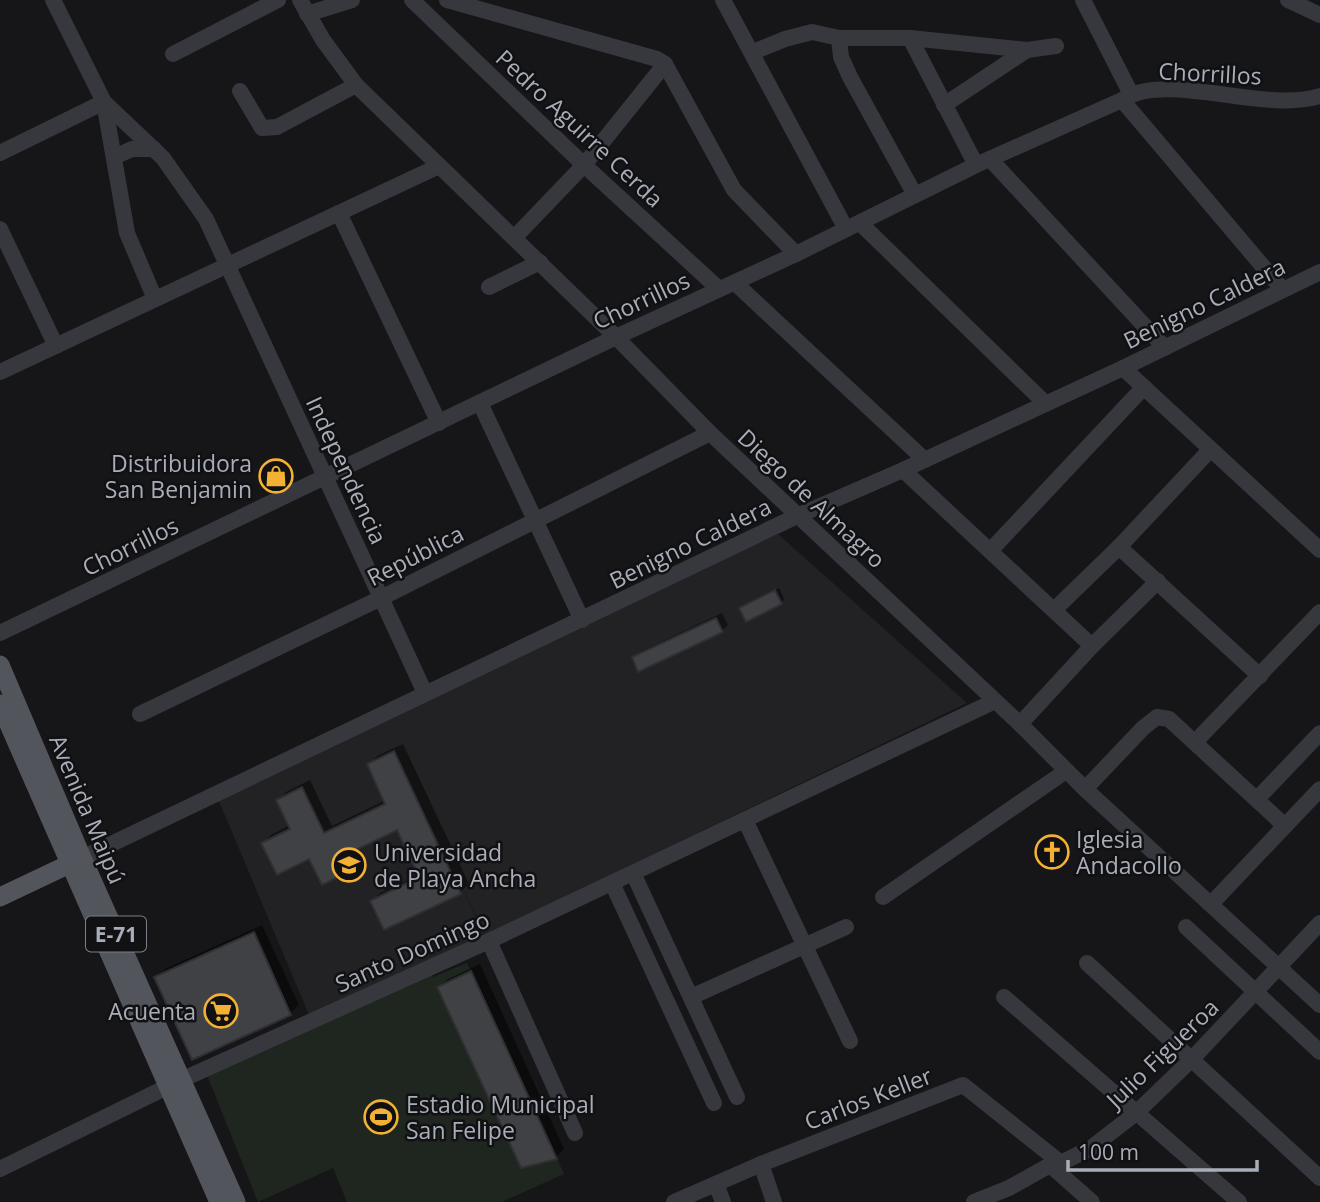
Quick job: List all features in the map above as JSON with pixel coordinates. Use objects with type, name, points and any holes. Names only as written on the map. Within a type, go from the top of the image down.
[{"type":"main road","name":"Avenida Maipú","points":[[0,665],[75,861]]},
{"type":"main road","name":"Avenida Maipú","points":[[0,704],[75,861],[175,1083],[236,1202]]},
{"type":"main road","points":[[0,897],[75,861]]},
{"type":"main road","name":"Avenida Maipú","points":[[175,1083],[219,1202]]},
{"type":"street","points":[[53,0],[104,102],[127,233],[155,299]]},
{"type":"street","points":[[173,54],[278,0]]},
{"type":"street","points":[[303,7],[352,0]]},
{"type":"street","name":"Pedro Aguirre Cerda","points":[[412,0],[584,165],[719,289]]},
{"type":"street","points":[[447,0],[657,59],[665,64],[734,190],[796,254]]},
{"type":"street","points":[[723,0],[853,226],[1046,404]]},
{"type":"street","points":[[1083,0],[1127,97],[1282,289]]},
{"type":"street","points":[[1288,0],[1320,15]]},
{"type":"street","name":"Diego de Almagro","points":[[303,7],[356,85],[540,262],[710,433],[1020,724],[1085,789],[1320,1005]]},
{"type":"street","points":[[753,52],[812,32],[839,38],[910,38],[1027,50],[1056,46]]},
{"type":"street","points":[[839,38],[841,57],[850,77],[915,195]]},
{"type":"street","points":[[910,38],[944,106],[983,162],[1165,348]]},
{"type":"street","points":[[944,106],[1027,50]]},
{"type":"street","points":[[514,238],[584,165],[665,64]]},
{"type":"street","points":[[240,91],[262,128],[277,127],[356,85]]},
{"type":"street","name":"Chorrillos","points":[[0,633],[616,337],[796,254],[983,162],[1127,97],[1170,89],[1291,102],[1320,96]]},
{"type":"street","points":[[0,153],[104,102]]},
{"type":"street","name":"Independencia","points":[[104,102],[170,167],[206,219],[425,693]]},
{"type":"street","points":[[114,157],[132,149],[154,149]]},
{"type":"street","points":[[0,372],[439,166]]},
{"type":"street","points":[[339,213],[439,423]]},
{"type":"street","points":[[0,229],[56,346]]},
{"type":"street","points":[[489,287],[540,262]]},
{"type":"street","name":"Benigno Caldera","points":[[75,861],[797,516],[904,470],[1123,368],[1282,289],[1318,278]]},
{"type":"street","points":[[735,282],[925,460]]},
{"type":"street","points":[[1123,368],[1320,550]]},
{"type":"street","points":[[990,551],[1144,387]]},
{"type":"street","points":[[480,403],[582,620]]},
{"type":"street","name":"República","points":[[140,714],[381,598],[710,433]]},
{"type":"street","points":[[1054,610],[1119,547],[1210,450]]},
{"type":"street","points":[[904,470],[1092,646]]},
{"type":"street","points":[[1119,547],[1260,676]]},
{"type":"street","points":[[1020,724],[1092,646],[1158,581]]},
{"type":"street","points":[[1196,741],[1320,612]]},
{"type":"street","name":"Santo Domingo","points":[[0,1169],[175,1083],[489,941],[995,701]]},
{"type":"street","points":[[1085,789],[1143,727],[1157,717],[1169,719],[1196,741],[1284,825]]},
{"type":"street","points":[[1257,799],[1320,733]]},
{"type":"street","points":[[883,897],[1066,771]]},
{"type":"street","points":[[1211,904],[1320,789]]},
{"type":"street","points":[[745,820],[850,1041]]},
{"type":"street","points":[[633,873],[737,1097]]},
{"type":"street","points":[[612,883],[714,1103]]},
{"type":"street","name":"Julio Figueroa","points":[[974,1202],[1012,1195],[1055,1164],[1091,1147],[1136,1112],[1191,1060],[1320,923]]},
{"type":"street","points":[[691,997],[846,927]]},
{"type":"street","points":[[1186,927],[1320,1052]]},
{"type":"street","points":[[489,941],[575,1133]]},
{"type":"street","points":[[1087,963],[1320,1178]]},
{"type":"street","points":[[1004,997],[1239,1202]]},
{"type":"street","name":"Carlos Keller","points":[[674,1202],[761,1164],[963,1085],[1055,1164],[1092,1202]]},
{"type":"street","points":[[761,1164],[774,1202]]},
{"type":"street","points":[[716,1184],[723,1202]]},
{"type":"shaded area","points":[[778,534],[967,703],[486,935],[459,881],[485,935],[309,1015],[216,794]]},
{"type":"shaded area","name":"Estadio Municipal San Felipe","points":[[467,963],[564,1174],[502,1202],[347,1202],[333,1168],[258,1202],[207,1075],[429,970],[433,977]]},
{"type":"building","points":[[775,590],[782,604],[746,622],[739,608]]},
{"type":"building","points":[[716,618],[723,632],[638,672],[632,657]]},
{"type":"building","points":[[394,751],[461,894],[384,930],[370,901],[419,877],[397,830],[337,859],[344,874],[322,885],[309,859],[277,875],[261,843],[290,829],[276,800],[302,787],[324,833],[385,804],[367,764]]},
{"type":"building","points":[[254,932],[291,1015],[192,1060],[154,977]]},
{"type":"building","points":[[471,971],[557,1159],[521,1168],[437,987]]},
{"type":"place","name":"Distribuidora San Benjamin","points":[[276,476]]},
{"type":"place","name":"Iglesia Andacollo","points":[[1052,852]]},
{"type":"place","name":"Universidad de Playa Ancha","points":[[349,865]]},
{"type":"place","name":"Acuenta","points":[[221,1011]]},
{"type":"place","name":"Estadio Municipal San Felipe","points":[[381,1117]]}]
